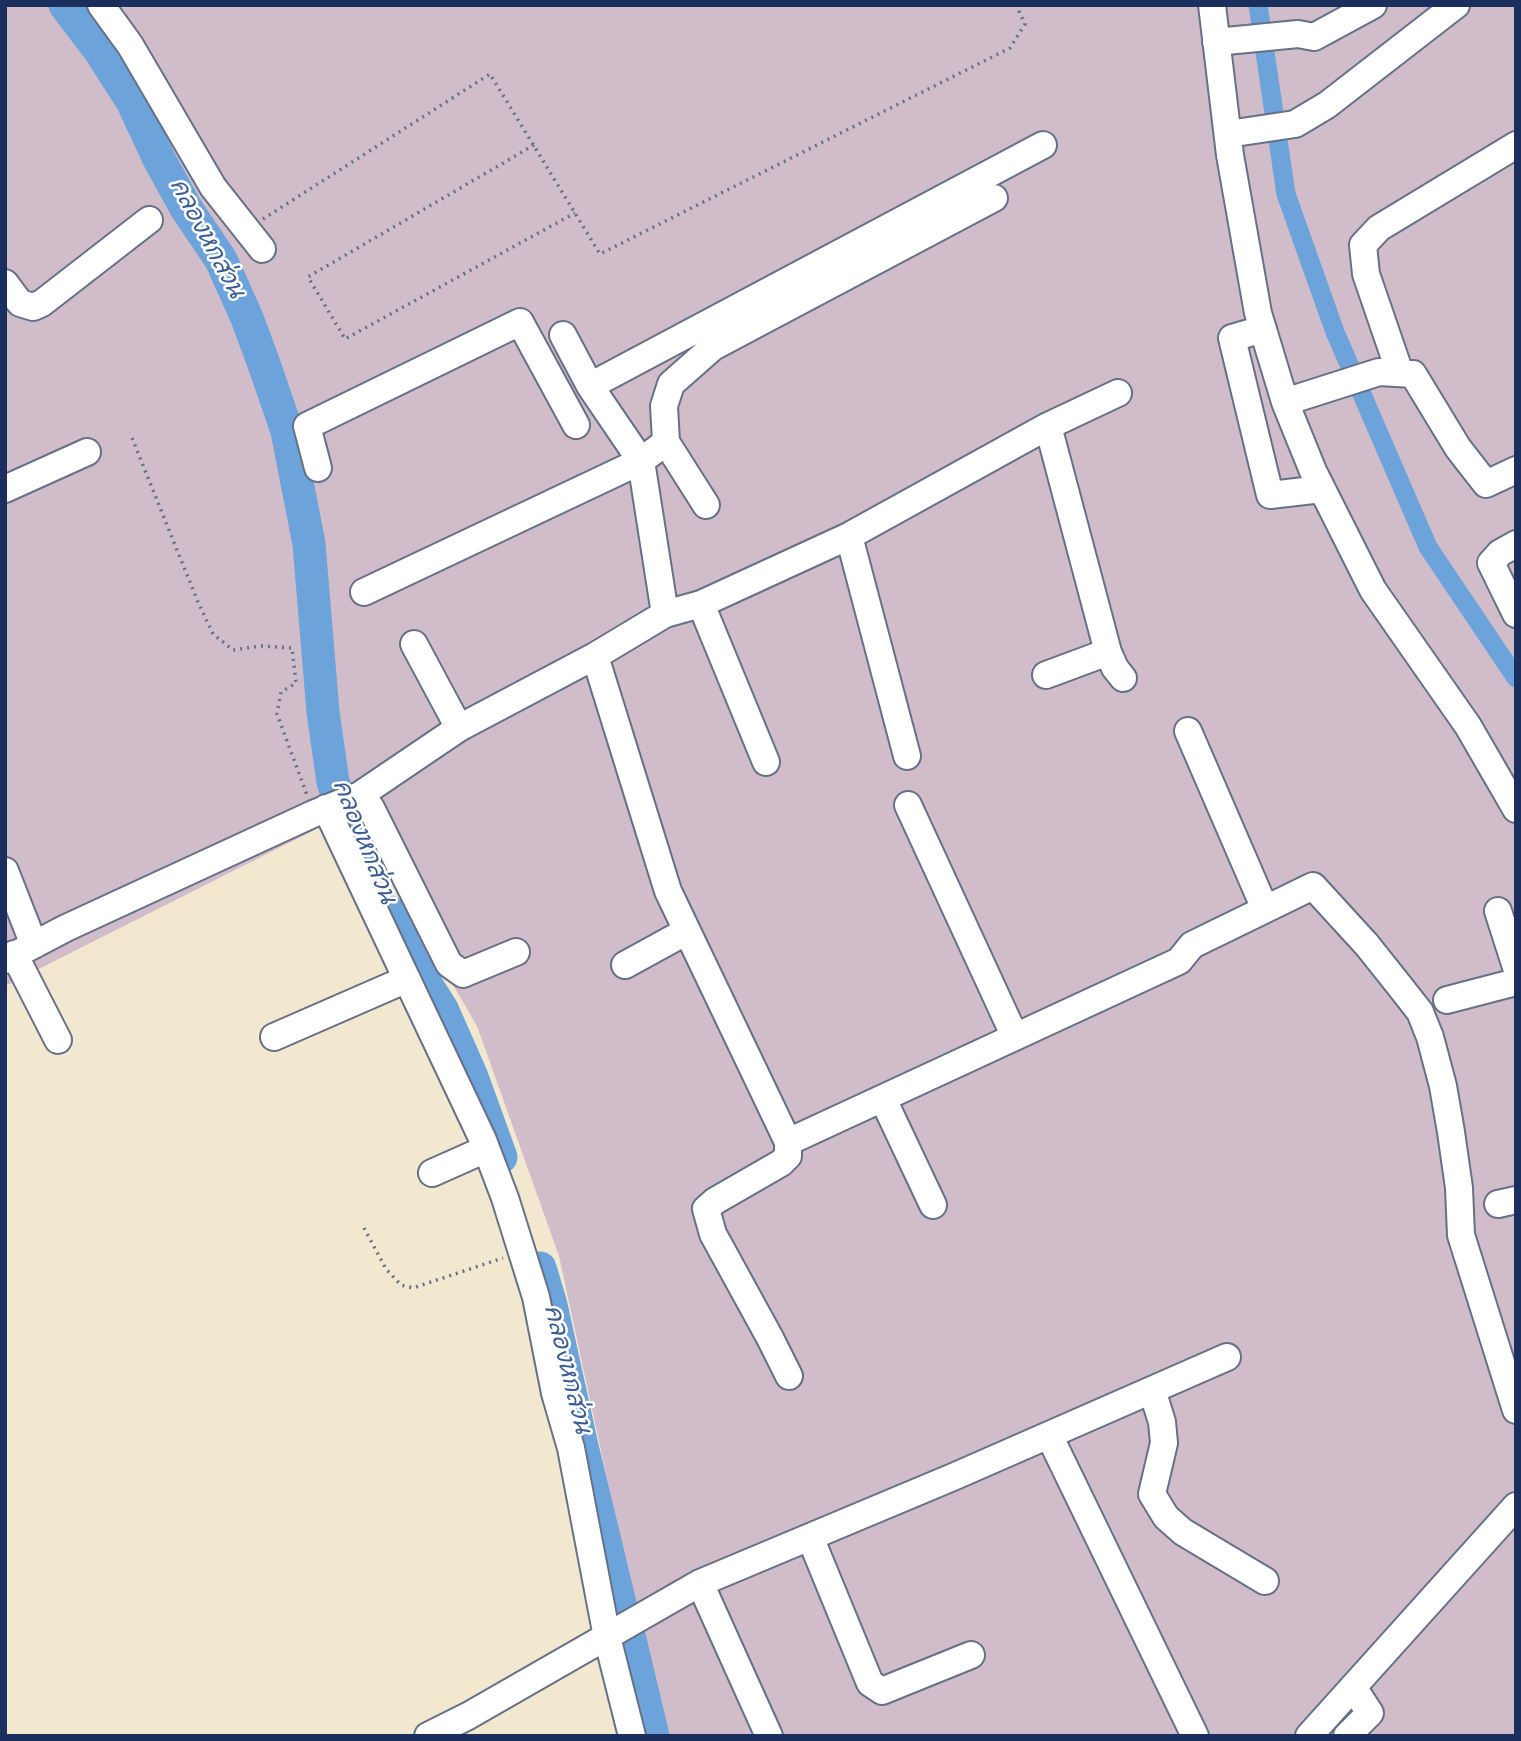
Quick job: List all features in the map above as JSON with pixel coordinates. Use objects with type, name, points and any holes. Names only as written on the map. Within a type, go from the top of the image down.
[{"type":"street","points":[[101,5],[130,45],[213,187],[254,239]]},
{"type":"street","points":[[1212,5],[1228,134],[1256,300],[1285,402],[1322,489],[1373,590],[1468,726],[1516,809]]},
{"type":"street","points":[[1216,42],[1298,34],[1314,37],[1373,5]]},
{"type":"street","points":[[1228,134],[1294,124],[1326,104],[1456,5]]},
{"type":"street","points":[[590,386],[1043,145]]},
{"type":"street","points":[[1390,372],[1366,274],[1363,245],[1379,228],[1516,145]]},
{"type":"street","points":[[706,505],[666,442],[664,407],[671,384],[713,347],[994,198]]},
{"type":"street","points":[[5,283],[20,303],[33,307],[42,303],[149,220]]},
{"type":"street","points":[[318,468],[307,426],[520,322],[576,425]]},
{"type":"street","points":[[1263,329],[1232,338],[1270,495],[1322,489]]},
{"type":"street","points":[[541,362],[566,341],[590,386],[642,461],[665,614]]},
{"type":"street","points":[[1285,402],[1390,372],[1413,374],[1458,448],[1486,484],[1516,470]]},
{"type":"street","points":[[18,953],[360,794],[459,728],[595,656],[665,614],[701,604],[849,536],[1048,426],[1118,393]]},
{"type":"street","points":[[1048,426],[1108,652],[1123,678]]},
{"type":"street","points":[[364,592],[642,461],[666,442]]},
{"type":"street","points":[[5,489],[87,452]]},
{"type":"street","points":[[849,536],[907,756]]},
{"type":"street","points":[[1516,544],[1500,553],[1491,564],[1516,614]]},
{"type":"street","points":[[701,604],[766,762]]},
{"type":"street","points":[[414,644],[459,728]]},
{"type":"street","points":[[1046,675],[1108,652]]},
{"type":"street","points":[[595,656],[668,891],[788,1142],[788,1156],[781,1163],[715,1201],[706,1209],[718,1243],[789,1376]]},
{"type":"street","points":[[1188,732],[1265,909]]},
{"type":"street","points":[[360,794],[371,808],[449,964],[463,974],[516,952]]},
{"type":"street","points":[[908,805],[1015,1037]]},
{"type":"street","points":[[324,809],[486,1149],[522,1252],[536,1297],[555,1393],[572,1448],[607,1637],[632,1736]]},
{"type":"street","points":[[5,871],[18,953],[58,1040]]},
{"type":"street","points":[[788,1142],[1179,961],[1192,945],[1313,886],[1367,945],[1420,1012],[1430,1037],[1443,1086],[1457,1178],[1461,1235],[1516,1410]]},
{"type":"street","points":[[1498,911],[1516,967]]},
{"type":"street","points":[[625,965],[687,930]]},
{"type":"street","points":[[274,1037],[407,979]]},
{"type":"street","points":[[1447,1000],[1516,982]]},
{"type":"street","points":[[883,1099],[933,1205]]},
{"type":"street","points":[[432,1173],[486,1149]]},
{"type":"street","points":[[429,1736],[700,1583],[1227,1357]]},
{"type":"street","points":[[1152,1390],[1162,1422],[1164,1443],[1152,1494],[1166,1517],[1183,1532],[1265,1581]]},
{"type":"street","points":[[1049,1435],[1195,1736]]},
{"type":"street","points":[[1309,1736],[1516,1506]]},
{"type":"street","points":[[810,1537],[870,1684],[882,1691],[971,1655]]},
{"type":"street","points":[[700,1583],[769,1736]]},
{"type":"street","points":[[1347,1736],[1370,1713],[1353,1687]]},
{"type":"path","points":[[254,239],[490,74],[600,254],[1010,48],[1025,24],[1016,5]]},
{"type":"path","points":[[534,145],[308,277],[345,339],[575,213]]},
{"type":"path","points":[[132,438],[213,634],[233,650],[262,646],[292,648],[296,683],[281,692],[277,714],[324,809]]},
{"type":"path","points":[[364,1227],[386,1269],[401,1284],[413,1288],[522,1252]]},
{"type":"shaded area","points":[[5,5],[1516,5],[1516,1736],[667,1736],[636,1613],[559,1256],[477,1026],[429,944],[360,807],[5,986]]},
{"type":"waterway","name":"คลองหกส่วน","points":[[65,5],[100,51],[132,101],[186,208],[221,260],[265,367],[287,431],[309,544],[323,712],[333,782],[350,831],[367,865]]},
{"type":"waterway","points":[[1258,5],[1286,194],[1335,332],[1428,547],[1516,678]]},
{"type":"waterway","name":"คลองหกส่วน","points":[[388,911],[416,968],[442,1009],[472,1077],[501,1157]]},
{"type":"waterway","name":"คลองหกส่วน","points":[[540,1268],[551,1305],[623,1616]]},
{"type":"waterway","name":"คลองหกส่วน","points":[[627,1627],[653,1736]]}]
